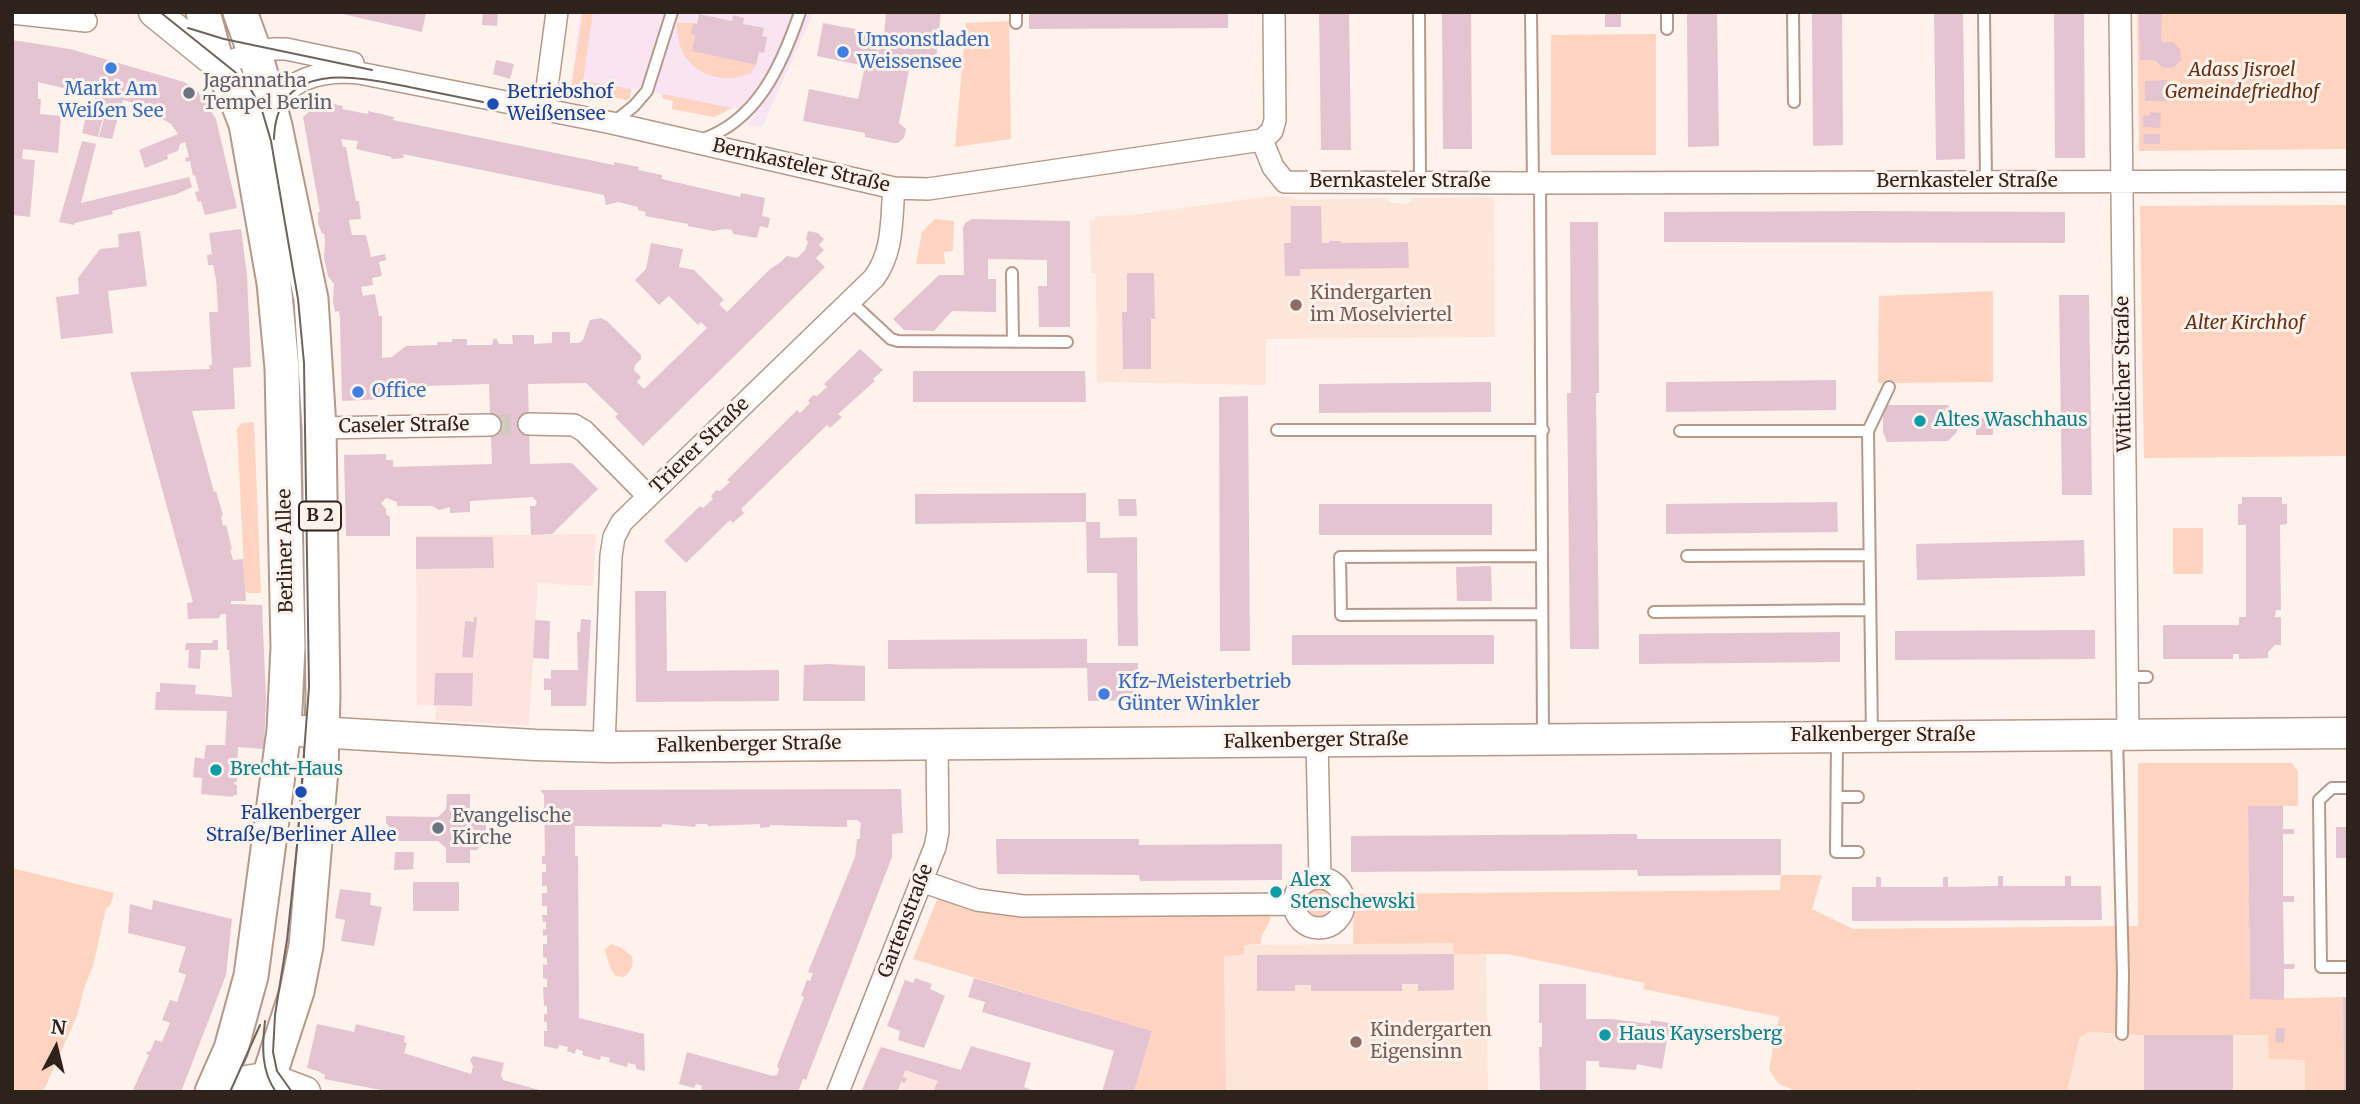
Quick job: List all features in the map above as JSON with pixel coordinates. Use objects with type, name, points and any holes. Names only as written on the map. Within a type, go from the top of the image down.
[{"type":"main road","name":"Berliner Allee","points":[[203,12],[211,45],[246,124],[274,283],[282,368],[288,647],[284,730],[253,965],[231,1049],[242,1088]]},
{"type":"main road","name":"Berliner Allee","points":[[240,12],[255,53],[277,133],[311,299],[319,428],[322,733],[306,946],[297,991],[242,1088]]},
{"type":"main road","points":[[219,64],[261,107],[277,133]]},
{"type":"street","points":[[154,12],[219,64]]},
{"type":"street","points":[[544,110],[557,12]]},
{"type":"street","points":[[1262,140],[1272,131],[1275,120],[1274,12]]},
{"type":"street","name":"Wittlicher Straße","points":[[2120,12],[2122,182],[2137,677],[2123,735]]},
{"type":"street","points":[[12,13],[86,21]]},
{"type":"street","name":"Bernkasteler Straße","points":[[219,64],[271,49],[286,49],[365,65],[408,81]]},
{"type":"street","name":"Bernkasteler Straße","points":[[277,133],[279,102],[303,79],[317,74],[359,72],[612,124],[894,188],[949,187],[1262,140],[1273,167],[1285,181],[2348,181]]},
{"type":"street","name":"Trierer Straße","points":[[604,747],[614,537],[622,522],[884,265],[889,250],[894,188]]},
{"type":"street","points":[[529,424],[574,425],[584,431],[648,496]]},
{"type":"street","name":"Caseler Straße","points":[[319,428],[490,425]]},
{"type":"street","name":"Falkenberger Straße","points":[[284,730],[604,747],[2348,733]]},
{"type":"street","points":[[1317,740],[1320,878]]},
{"type":"street","name":"Gartenstraße","points":[[838,1092],[935,847],[938,832],[937,743]]},
{"type":"street","points":[[1320,878],[1335,884],[1341,891],[1344,906],[1338,920],[1325,928],[1310,927],[1298,918],[1294,904],[1298,889],[1304,883],[1320,878]]},
{"type":"street","points":[[921,881],[998,905],[1294,904]]},
{"type":"street","points":[[242,1088],[305,1092]]},
{"type":"lane","points":[[612,124],[634,106],[648,89],[672,12]]},
{"type":"lane","points":[[689,141],[706,138],[731,126],[757,102],[777,67],[800,12]]},
{"type":"lane","points":[[1419,12],[1420,181]]},
{"type":"lane","points":[[1531,12],[1543,430],[1543,739]]},
{"type":"lane","points":[[1667,12],[1667,29]]},
{"type":"lane","points":[[1793,12],[1794,102]]},
{"type":"lane","points":[[1984,12],[1986,182]]},
{"type":"lane","points":[[1012,273],[1013,342]]},
{"type":"lane","points":[[850,301],[891,339],[898,341],[1067,342]]},
{"type":"lane","points":[[1872,736],[1868,431],[1889,387]]},
{"type":"lane","points":[[1277,430],[1543,430]]},
{"type":"lane","points":[[1680,431],[1868,431]]},
{"type":"lane","points":[[1687,556],[1870,555]]},
{"type":"lane","points":[[1541,614],[1341,615],[1340,557],[1542,556]]},
{"type":"lane","points":[[1654,612],[1870,610]]},
{"type":"lane","points":[[2122,1034],[2123,735]]},
{"type":"lane","points":[[1837,736],[1836,852],[1858,852]]},
{"type":"lane","points":[[2348,788],[2332,788],[2319,800],[2321,967],[2348,967]]},
{"type":"lane","points":[[1837,797],[1858,797]]},
{"type":"shaded area","name":"Betriebshof Weißensee","points":[[580,12],[814,12],[762,127],[748,125],[757,113],[736,108],[714,117],[672,109],[673,101],[662,98],[662,94],[632,88],[630,98],[626,100],[571,89]]},
{"type":"shaded area","name":"Kindergarten im Moselviertel","points":[[1271,196],[1296,200],[1386,198],[1391,203],[1408,204],[1414,198],[1494,197],[1495,337],[1266,339],[1266,385],[1097,382],[1096,274],[1091,273],[1090,220],[1095,220],[1095,216],[1132,215]]},
{"type":"shaded area","points":[[596,534],[593,586],[538,583],[529,726],[435,720],[436,706],[417,705],[416,536]]},
{"type":"shaded area","name":"Kindergarten Eigensinn","points":[[1453,943],[1454,954],[1486,954],[1488,1092],[1226,1092],[1224,956],[1243,955],[1244,945]]},
{"type":"shaded area","points":[[2088,1032],[2269,1035],[2306,1060],[2305,1092],[2067,1092],[2079,1038]]},
{"type":"shaded area","points":[[879,1047],[1040,1092],[861,1092]]},
{"type":"green space","points":[[583,12],[593,12],[583,81],[631,89],[630,98],[626,100],[571,89]]},
{"type":"green space","name":"Adass Jisroel Gemeindefriedhof","points":[[2137,12],[2348,12],[2348,149],[2139,151]]},
{"type":"green space","points":[[1009,21],[1011,139],[955,147],[966,23]]},
{"type":"green space","points":[[677,23],[693,23],[695,35],[692,51],[756,65],[751,73],[737,77],[723,78],[699,70],[682,51]]},
{"type":"green space","points":[[1656,34],[1656,155],[1551,155],[1551,35]]},
{"type":"green space","points":[[663,94],[732,108],[714,117],[672,109],[673,101],[662,98]]},
{"type":"green space","name":"Alter Kirchhof","points":[[2348,205],[2348,456],[2144,458],[2140,206]]},
{"type":"green space","points":[[935,219],[954,221],[953,251],[944,252],[945,264],[916,264],[922,232]]},
{"type":"green space","points":[[1993,291],[1993,382],[1878,383],[1879,296]]},
{"type":"green space","points":[[254,422],[261,593],[248,593],[245,590],[237,428],[242,423]]},
{"type":"green space","points":[[2173,528],[2203,528],[2203,574],[2173,574]]},
{"type":"green space","points":[[2138,763],[2292,763],[2298,771],[2298,806],[2248,806],[2250,999],[2343,997],[2344,1092],[2305,1092],[2305,1060],[2269,1059],[2268,1035],[2088,1032],[2079,1038],[2067,1092],[1928,1092],[1917,1089],[1916,1092],[1799,1092],[1779,1084],[1769,1070],[1779,1017],[1643,989],[1645,983],[1508,954],[1454,954],[1453,943],[1353,944],[1354,894],[1780,890],[1781,875],[1822,875],[1812,909],[1853,929],[2138,926]]},
{"type":"green space","points":[[12,868],[114,893],[110,906],[106,908],[93,966],[77,1016],[43,1092],[12,1092]]},
{"type":"green space","points":[[1320,885],[1332,891],[1338,903],[1332,915],[1320,921],[1308,915],[1302,903],[1308,891]]},
{"type":"green space","points":[[939,895],[1271,909],[1261,944],[1244,945],[1244,955],[1224,956],[1226,1092],[1134,1092],[1152,1031],[913,959]]},
{"type":"green space","points":[[611,944],[632,956],[633,963],[624,977],[616,976],[611,970],[605,950]]},
{"type":"building","points":[[334,12],[426,12],[422,32]]},
{"type":"building","points":[[483,12],[498,12],[497,26],[482,25]]},
{"type":"building","points":[[886,12],[941,12],[935,69],[910,64],[899,123],[906,129],[904,138],[893,143],[865,137],[865,133],[803,121],[809,89],[858,99],[865,66],[817,56],[823,23],[872,32],[869,48],[879,50],[883,48]]},
{"type":"building","points":[[1029,12],[1228,12],[1228,28],[1029,29]]},
{"type":"building","points":[[1319,12],[1349,12],[1351,150],[1321,150]]},
{"type":"building","points":[[1442,12],[1471,12],[1472,149],[1443,149]]},
{"type":"building","points":[[1605,12],[1621,12],[1621,27],[1605,27]]},
{"type":"building","points":[[1687,12],[1717,12],[1719,146],[1688,147]]},
{"type":"building","points":[[1812,12],[1842,12],[1843,145],[1813,146]]},
{"type":"building","points":[[1934,12],[1963,12],[1965,159],[1936,160]]},
{"type":"building","points":[[2054,12],[2084,12],[2085,158],[2055,158]]},
{"type":"building","points":[[2139,12],[2162,12],[2161,42],[2173,42],[2180,49],[2181,60],[2173,68],[2163,68],[2155,60],[2140,60]]},
{"type":"building","points":[[699,14],[732,21],[733,15],[744,18],[743,24],[764,28],[762,36],[767,37],[764,53],[759,52],[756,65],[692,51],[695,35],[691,34],[693,23],[697,24]]},
{"type":"building","points":[[12,40],[70,49],[184,82],[196,89],[216,119],[237,208],[205,215],[195,192],[199,191],[190,161],[186,162],[185,158],[189,157],[185,142],[180,144],[178,151],[167,155],[168,159],[145,168],[139,150],[178,134],[171,124],[142,112],[144,106],[123,100],[112,139],[99,137],[108,104],[94,102],[96,96],[38,82],[40,114],[61,116],[58,153],[23,149],[22,159],[35,160],[30,217],[12,215]]},
{"type":"building","points":[[496,60],[514,64],[510,79],[493,74]]},
{"type":"building","points":[[2167,80],[2167,101],[2145,101],[2145,81]]},
{"type":"building","points":[[329,103],[343,106],[342,109],[394,117],[393,120],[614,165],[614,162],[639,167],[638,170],[662,175],[662,179],[740,197],[741,193],[765,198],[762,216],[770,218],[768,228],[760,226],[757,238],[733,234],[732,230],[726,229],[713,231],[645,216],[646,212],[638,210],[638,207],[618,202],[606,205],[604,195],[403,154],[404,158],[392,159],[356,149],[358,141],[341,139],[343,147],[346,147],[356,201],[359,201],[361,219],[349,220],[352,235],[366,235],[371,257],[385,254],[386,260],[379,262],[382,276],[372,278],[373,285],[361,287],[363,296],[375,294],[379,316],[382,316],[382,358],[392,357],[406,346],[437,345],[437,342],[452,342],[452,339],[467,339],[467,345],[492,345],[496,338],[499,344],[513,344],[512,335],[534,335],[534,344],[552,343],[552,332],[570,332],[570,343],[579,343],[583,340],[590,320],[601,318],[641,355],[634,370],[641,377],[637,382],[644,389],[707,328],[701,322],[698,325],[669,296],[659,305],[635,280],[646,269],[651,243],[683,249],[679,267],[694,270],[724,300],[719,304],[727,312],[770,269],[787,256],[797,258],[805,250],[808,231],[818,233],[824,239],[819,245],[824,250],[816,258],[825,267],[643,446],[615,417],[618,414],[586,383],[528,384],[530,464],[572,463],[598,489],[552,534],[531,535],[530,506],[535,506],[537,502],[533,497],[470,501],[470,512],[450,513],[450,507],[439,510],[432,506],[397,506],[397,502],[386,498],[381,503],[390,517],[390,536],[346,536],[344,455],[386,454],[386,460],[393,460],[393,467],[492,464],[489,384],[391,387],[385,392],[385,399],[342,401],[339,311],[335,312],[334,284],[328,276],[324,258],[324,233],[322,234],[318,223],[320,212],[303,117],[318,104],[328,106]]},
{"type":"building","points":[[88,109],[104,113],[98,137],[82,133]]},
{"type":"building","points":[[2150,112],[2161,113],[2160,128],[2143,127],[2143,115],[2149,116]]},
{"type":"building","points":[[2143,134],[2160,134],[2160,144],[2144,144]]},
{"type":"building","points":[[82,141],[96,144],[81,203],[189,177],[192,187],[74,225],[59,222]]},
{"type":"building","points":[[1291,206],[1321,206],[1322,243],[1408,242],[1409,268],[1300,269],[1300,276],[1285,276],[1284,243],[1291,243]]},
{"type":"building","points":[[1664,212],[2065,212],[2065,243],[1664,242]]},
{"type":"building","points":[[972,219],[1070,221],[1070,327],[1039,327],[1038,286],[1047,286],[1047,260],[988,259],[988,279],[996,279],[996,312],[952,311],[934,331],[904,330],[893,319],[939,275],[964,275],[963,228],[965,223]]},
{"type":"building","points":[[1570,222],[1598,222],[1599,393],[1596,393],[1599,649],[1570,649],[1567,393],[1571,393]]},
{"type":"building","points":[[241,229],[247,275],[251,367],[233,368],[235,409],[192,411],[223,515],[223,526],[226,525],[233,560],[243,559],[246,601],[231,601],[231,604],[262,605],[266,699],[264,749],[238,747],[237,782],[234,782],[237,785],[237,795],[233,797],[201,794],[202,778],[193,777],[195,757],[204,759],[206,745],[225,745],[227,711],[155,710],[156,692],[160,692],[160,683],[196,685],[195,694],[232,697],[229,650],[226,614],[221,614],[219,618],[188,619],[187,603],[193,602],[130,372],[210,369],[209,312],[218,312],[216,279],[213,265],[208,265],[207,255],[212,254],[209,233]]},
{"type":"building","points":[[140,231],[147,286],[108,291],[113,333],[61,339],[56,297],[79,294],[78,278],[100,249],[119,247],[118,234]]},
{"type":"building","points":[[1127,273],[1154,273],[1155,319],[1151,319],[1151,369],[1123,369],[1122,312],[1127,312]]},
{"type":"building","points":[[2059,295],[2089,295],[2092,495],[2062,495]]},
{"type":"building","points":[[860,349],[883,370],[873,379],[875,381],[838,414],[842,417],[830,428],[827,425],[741,509],[744,513],[733,523],[730,520],[686,563],[664,541],[700,506],[703,508],[713,499],[711,496],[716,490],[720,491],[730,482],[727,480],[797,410],[800,413],[810,403],[808,401],[813,395],[817,396],[827,387],[824,384]]},
{"type":"building","points":[[913,371],[1085,371],[1086,402],[913,402]]},
{"type":"building","points":[[1836,380],[1836,410],[1666,412],[1666,382]]},
{"type":"building","points":[[1491,382],[1491,412],[1319,413],[1319,384]]},
{"type":"building","points":[[1248,396],[1250,651],[1220,651],[1219,397]]},
{"type":"building","name":"Altes Waschhaus","points":[[1886,405],[1948,405],[1957,417],[1957,432],[1948,441],[1887,442],[1883,432]]},
{"type":"building","points":[[1976,418],[1993,418],[1993,435],[1976,435]]},
{"type":"building","points":[[1086,493],[1086,522],[915,524],[915,494]]},
{"type":"building","points":[[2242,497],[2282,497],[2282,504],[2287,504],[2287,524],[2280,525],[2281,610],[2276,610],[2275,617],[2281,617],[2281,645],[2275,645],[2268,652],[2268,658],[2239,659],[2239,654],[2233,654],[2233,659],[2163,659],[2163,625],[2239,625],[2239,617],[2246,617],[2246,525],[2238,525],[2238,504],[2242,504]]},
{"type":"building","points":[[1118,499],[1136,499],[1137,516],[1119,516]]},
{"type":"building","points":[[1837,502],[1838,532],[1666,534],[1666,504]]},
{"type":"building","points":[[1319,504],[1492,504],[1492,535],[1319,535]]},
{"type":"building","points":[[1086,522],[1100,522],[1100,538],[1137,537],[1138,646],[1118,646],[1117,573],[1087,573]]},
{"type":"building","points":[[416,537],[493,537],[494,568],[416,569]]},
{"type":"building","points":[[2084,540],[2085,576],[1917,580],[1916,544]]},
{"type":"building","points":[[1491,566],[1492,601],[1457,601],[1456,567]]},
{"type":"building","points":[[635,591],[666,591],[667,671],[779,670],[779,701],[636,702]]},
{"type":"building","points":[[474,617],[477,617],[473,658],[462,657],[465,621],[474,622]]},
{"type":"building","points":[[581,619],[591,620],[586,706],[551,706],[551,690],[544,690],[544,678],[551,679],[551,670],[578,670],[577,632],[580,632]]},
{"type":"building","points":[[535,620],[550,621],[549,659],[533,658]]},
{"type":"building","points":[[2095,630],[2095,659],[1895,660],[1895,631]]},
{"type":"building","points":[[1840,632],[1840,662],[1639,664],[1639,634]]},
{"type":"building","points":[[1292,635],[1494,635],[1494,664],[1292,665]]},
{"type":"building","points":[[1087,639],[1087,663],[1138,663],[1138,700],[1088,701],[1087,668],[888,669],[888,640]]},
{"type":"building","points":[[213,640],[218,640],[218,650],[201,650],[200,669],[188,668],[189,650],[185,650],[186,643],[212,643]]},
{"type":"building","points":[[804,665],[865,666],[865,701],[803,701]]},
{"type":"building","points":[[435,673],[473,673],[472,706],[434,705]]},
{"type":"building","points":[[901,789],[903,833],[892,834],[892,857],[806,1080],[803,1079],[798,1092],[709,1092],[701,1090],[702,1086],[696,1084],[694,1088],[679,1084],[687,1052],[777,1075],[777,1066],[804,997],[801,996],[813,973],[808,972],[855,857],[861,823],[857,820],[847,820],[847,827],[770,825],[760,828],[760,824],[696,824],[695,827],[662,824],[662,827],[575,826],[575,856],[578,856],[579,1018],[644,1034],[645,1071],[628,1063],[627,1067],[609,1062],[610,1058],[601,1056],[600,1060],[582,1055],[583,1051],[576,1049],[575,1054],[567,1051],[568,1047],[559,1045],[558,1049],[544,1046],[547,1022],[544,1022],[544,1014],[547,1014],[547,1006],[544,1006],[543,987],[547,987],[547,979],[543,978],[543,964],[547,965],[547,958],[543,957],[543,944],[547,944],[547,935],[543,936],[546,922],[543,922],[542,915],[547,915],[547,906],[542,906],[542,893],[547,893],[547,886],[542,886],[542,872],[546,872],[546,864],[542,864],[542,856],[545,856],[544,795],[540,790]]},
{"type":"building","name":"Evangelische Kirche","points":[[447,794],[470,794],[470,817],[479,817],[486,824],[486,835],[480,839],[480,846],[477,850],[470,850],[470,863],[446,863],[446,848],[438,841],[386,841],[389,826],[386,816],[438,817],[446,809]]},
{"type":"building","points":[[2248,806],[2283,806],[2283,829],[2294,829],[2294,834],[2283,834],[2283,896],[2294,896],[2294,902],[2283,902],[2284,964],[2295,964],[2294,969],[2284,969],[2284,1000],[2250,999]]},
{"type":"building","points":[[2336,827],[2348,827],[2348,858],[2336,858]]},
{"type":"building","points":[[1637,834],[1637,839],[1781,839],[1781,875],[1638,876],[1637,870],[1351,872],[1351,836]]},
{"type":"building","points":[[996,839],[1139,839],[1139,845],[1282,844],[1282,880],[1140,881],[1139,875],[997,874]]},
{"type":"building","points":[[395,852],[414,852],[415,869],[394,870]]},
{"type":"building","points":[[1998,876],[2003,876],[2003,886],[2065,886],[2065,876],[2071,876],[2071,886],[2101,886],[2102,920],[1852,921],[1852,887],[1876,887],[1876,877],[1881,877],[1881,887],[1943,887],[1943,877],[1948,877],[1948,887],[1998,886]]},
{"type":"building","points":[[413,882],[459,882],[459,911],[413,911]]},
{"type":"building","points":[[340,889],[371,893],[370,905],[382,907],[374,946],[341,941],[345,920],[335,918]]},
{"type":"building","points":[[153,900],[232,919],[226,975],[181,1092],[132,1092],[149,1055],[146,1054],[150,1052],[155,1040],[162,1042],[170,1023],[162,1020],[170,1000],[177,1002],[186,975],[178,972],[186,947],[128,933],[130,904],[152,910]]},
{"type":"building","points":[[1454,954],[1454,990],[1418,991],[1418,984],[1402,984],[1402,991],[1311,991],[1311,985],[1295,985],[1295,991],[1257,991],[1257,955]]},
{"type":"building","points":[[915,978],[932,984],[930,989],[945,996],[924,1048],[898,1040],[900,1031],[887,1026],[905,980],[913,983]]},
{"type":"building","points":[[974,978],[1152,1031],[1134,1092],[1102,1092],[1114,1051],[982,1012],[985,1002],[968,997]]},
{"type":"building","name":"Haus Kaysersberg","points":[[1539,984],[1586,984],[1586,1019],[1670,1023],[1662,1069],[1637,1064],[1636,1070],[1599,1067],[1599,1061],[1586,1061],[1586,1092],[1540,1092],[1539,1047],[1542,1047],[1542,1023],[1539,1023]]},
{"type":"building","points":[[2343,997],[2348,997],[2348,1092],[2344,1092]]},
{"type":"building","points":[[317,1024],[354,1032],[356,1024],[405,1036],[404,1042],[407,1043],[404,1053],[471,1074],[473,1066],[470,1060],[473,1056],[504,1063],[501,1075],[503,1080],[547,1092],[391,1092],[324,1079],[325,1075],[307,1068]]},
{"type":"building","points":[[2276,1028],[2285,1028],[2284,1043],[2275,1042]]},
{"type":"building","points":[[2144,1035],[2233,1035],[2233,1092],[2144,1092]]},
{"type":"building","points":[[971,1046],[1031,1063],[1024,1087],[1037,1092],[933,1092],[938,1081],[905,1070],[903,1077],[907,1078],[905,1083],[901,1082],[897,1092],[861,1092],[881,1047],[961,1070]]},
{"type":"tunnel","points":[[490,425],[529,424]]},
{"type":"tram line","points":[[160,12],[235,72],[251,90],[261,107],[271,141],[298,299],[304,363],[309,687],[297,846],[287,940],[275,1015],[273,1052],[277,1071],[292,1092]]},
{"type":"tram line","points":[[188,28],[224,39],[372,70]]},
{"type":"tram line","points":[[274,139],[278,113],[288,96],[304,84],[322,79],[366,79],[483,102]]},
{"type":"tram line","points":[[265,1021],[264,1058],[268,1076],[276,1092]]},
{"type":"tram line","points":[[230,1092],[260,1025]]},
{"type":"place","name":"Umsonstladen Weissensee","points":[[843,52]]},
{"type":"place","name":"Markt Am Weißen See","points":[[111,68]]},
{"type":"place","name":"Jagannatha Tempel Berlin","points":[[189,93]]},
{"type":"place","name":"Betriebshof Weißensee","points":[[493,104]]},
{"type":"place","name":"Kindergarten im Moselviertel","points":[[1296,305]]},
{"type":"place","name":"Office","points":[[358,392]]},
{"type":"place","name":"Altes Waschhaus","points":[[1920,421]]},
{"type":"place","name":"Kfz-Meisterbetrieb Günter Winkler","points":[[1104,694]]},
{"type":"place","name":"Brecht-Haus","points":[[216,770]]},
{"type":"place","name":"Falkenberger Straße/Berliner Allee","points":[[301,792]]},
{"type":"place","name":"Evangelische Kirche","points":[[438,828]]},
{"type":"place","name":"Alex Stenschewski","points":[[1276,892]]},
{"type":"place","name":"Haus Kaysersberg","points":[[1605,1035]]},
{"type":"place","name":"Kindergarten Eigensinn","points":[[1356,1042]]}]
